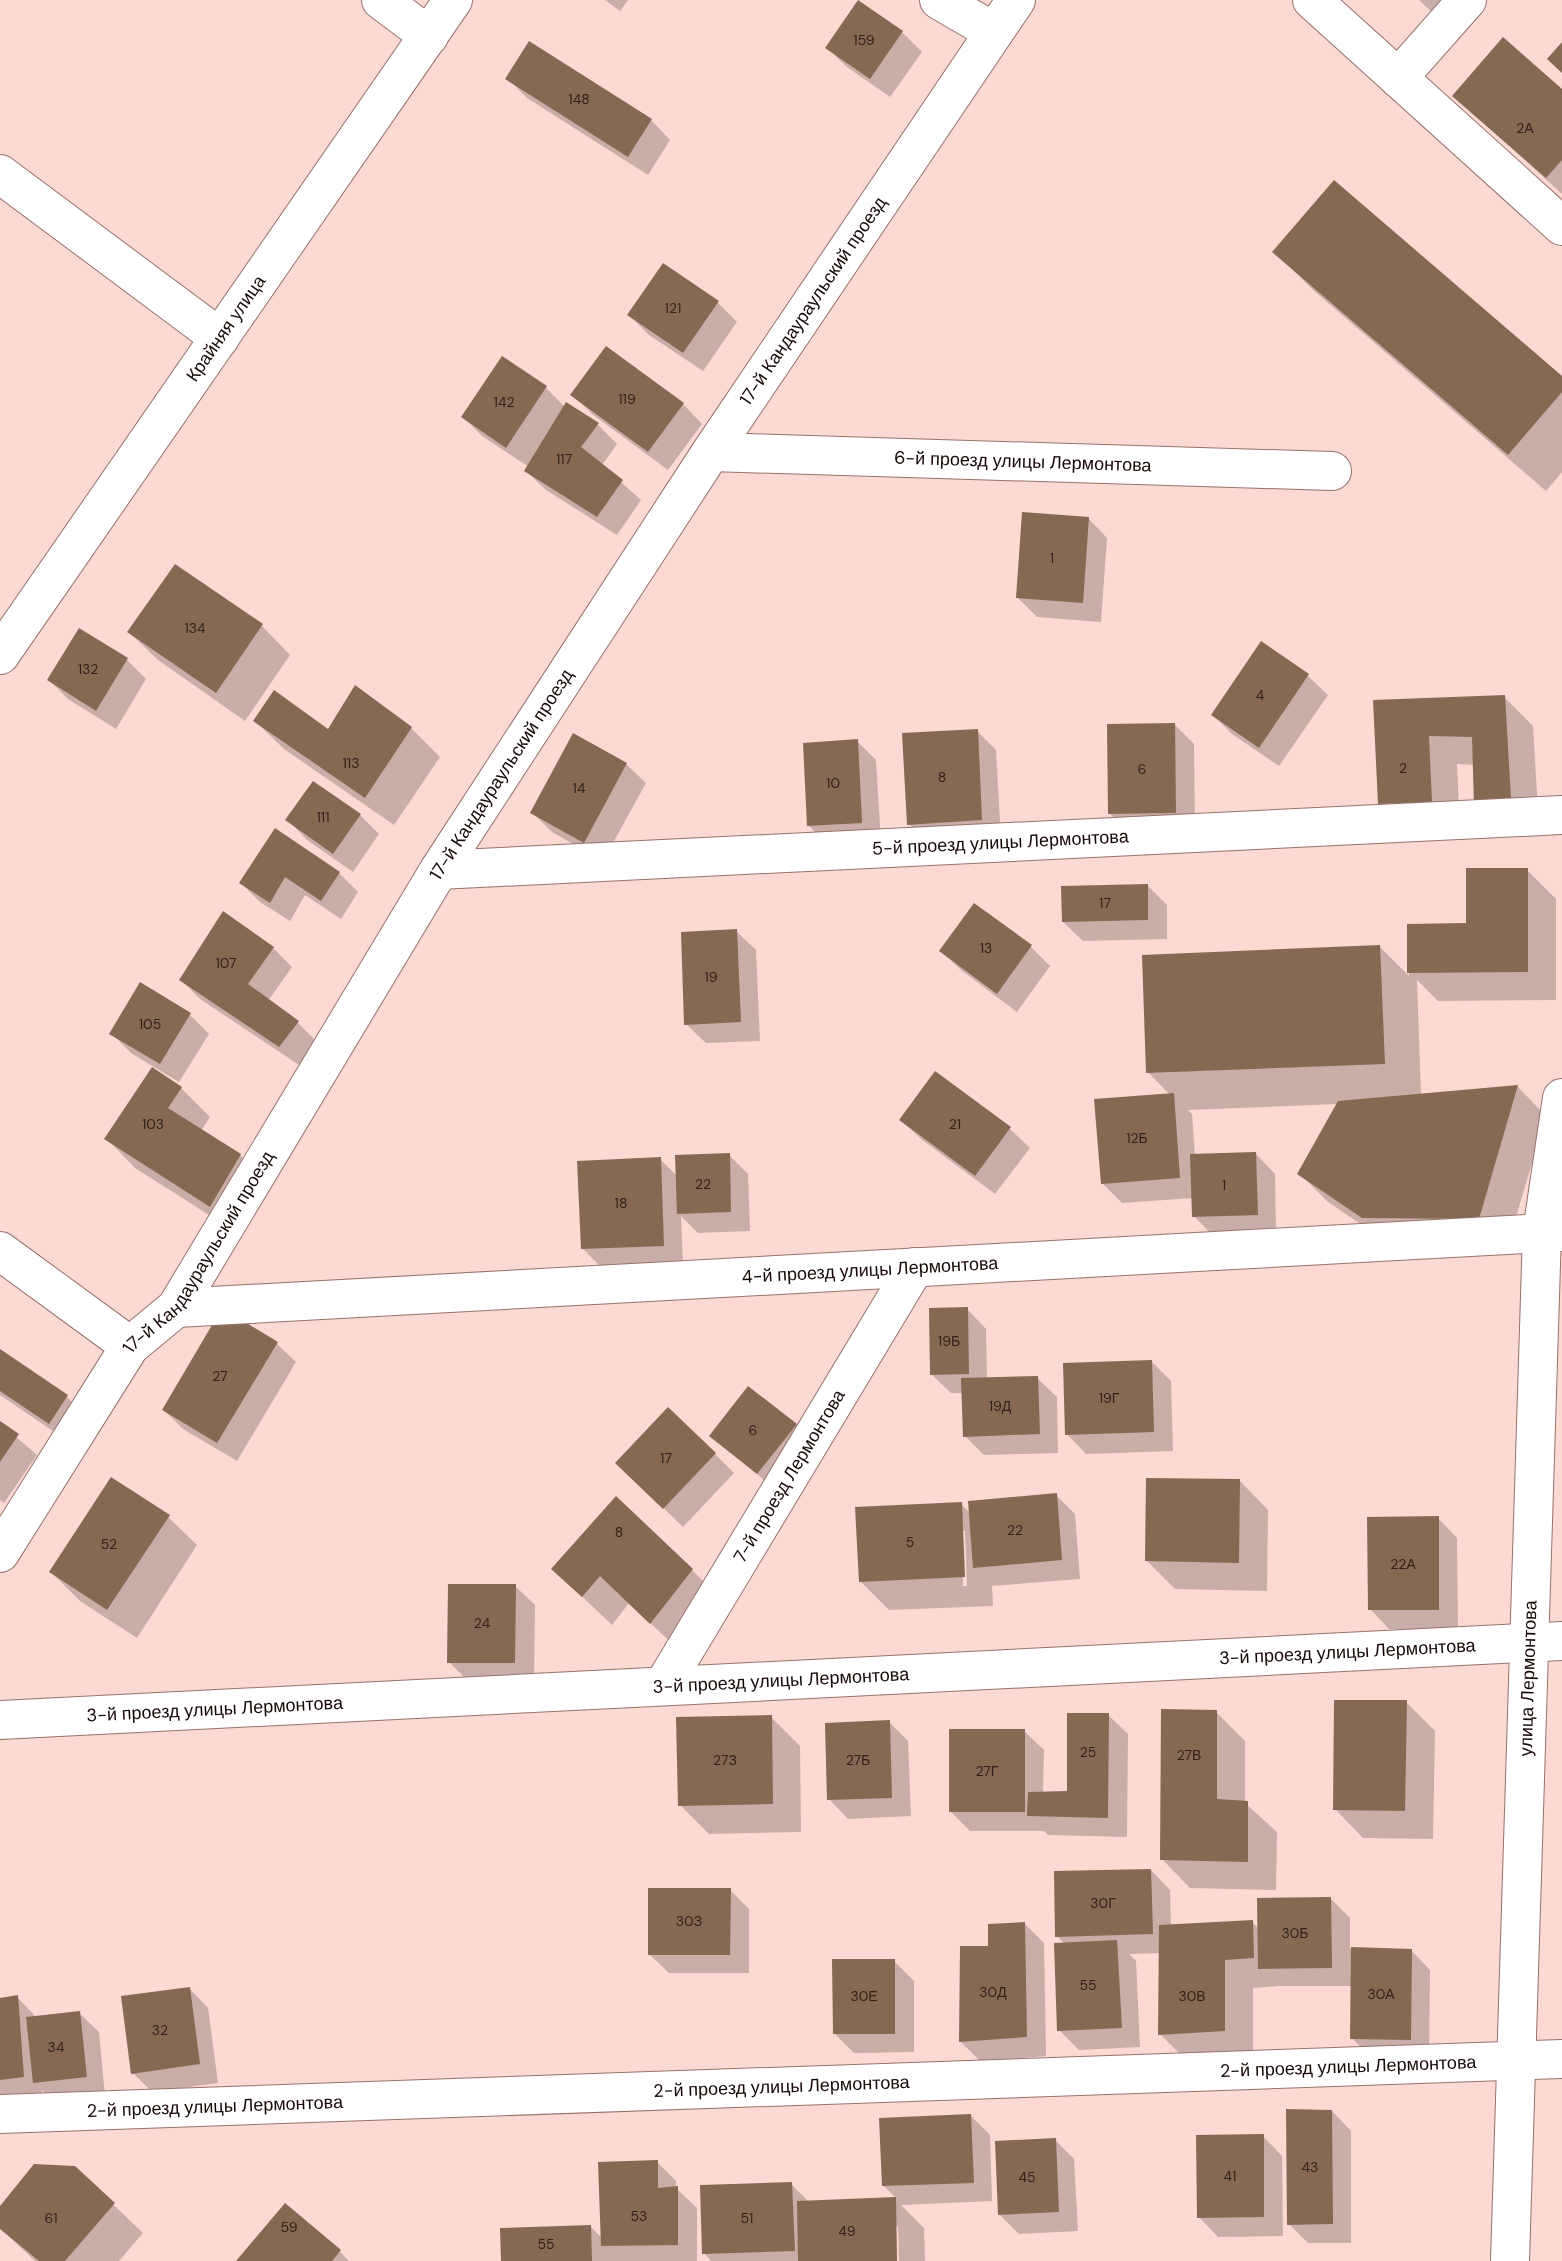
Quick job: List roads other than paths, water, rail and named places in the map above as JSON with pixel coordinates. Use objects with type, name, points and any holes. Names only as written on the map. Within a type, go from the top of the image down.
[{"type":"street","points":[[381,0],[429,36]]},
{"type":"street","name":"Крайняя улица","points":[[4,642],[220,338],[453,0]]},
{"type":"street","points":[[939,0],[994,32]]},
{"type":"street","name":"17-й Кандаураульский проезд","points":[[0,1553],[130,1346],[176,1308],[439,870],[711,452],[1016,0]]},
{"type":"street","points":[[1312,0],[1562,226]]},
{"type":"street","points":[[1398,78],[1467,0]]},
{"type":"street","points":[[0,174],[220,338]]},
{"type":"street","name":"6-й проезд улицы Лермонтова","points":[[711,452],[1332,471]]},
{"type":"street","name":"5-й проезд улицы Лермонтова","points":[[439,870],[1562,815]]},
{"type":"street","name":"улица Лермонтова","points":[[1510,2261],[1517,2061],[1545,1641],[1552,1232],[1562,1098]]},
{"type":"street","name":"4-й проезд улицы Лермонтова","points":[[176,1308],[1552,1232]]},
{"type":"street","points":[[0,1251],[130,1346]]},
{"type":"street","name":"7-й проезд Лермонтова","points":[[663,1686],[915,1267]]},
{"type":"street","name":"3-й проезд улицы Лермонтова","points":[[0,1720],[1545,1641]]},
{"type":"street","name":"2-й проезд улицы Лермонтова","points":[[0,2113],[1562,2059]]}]
